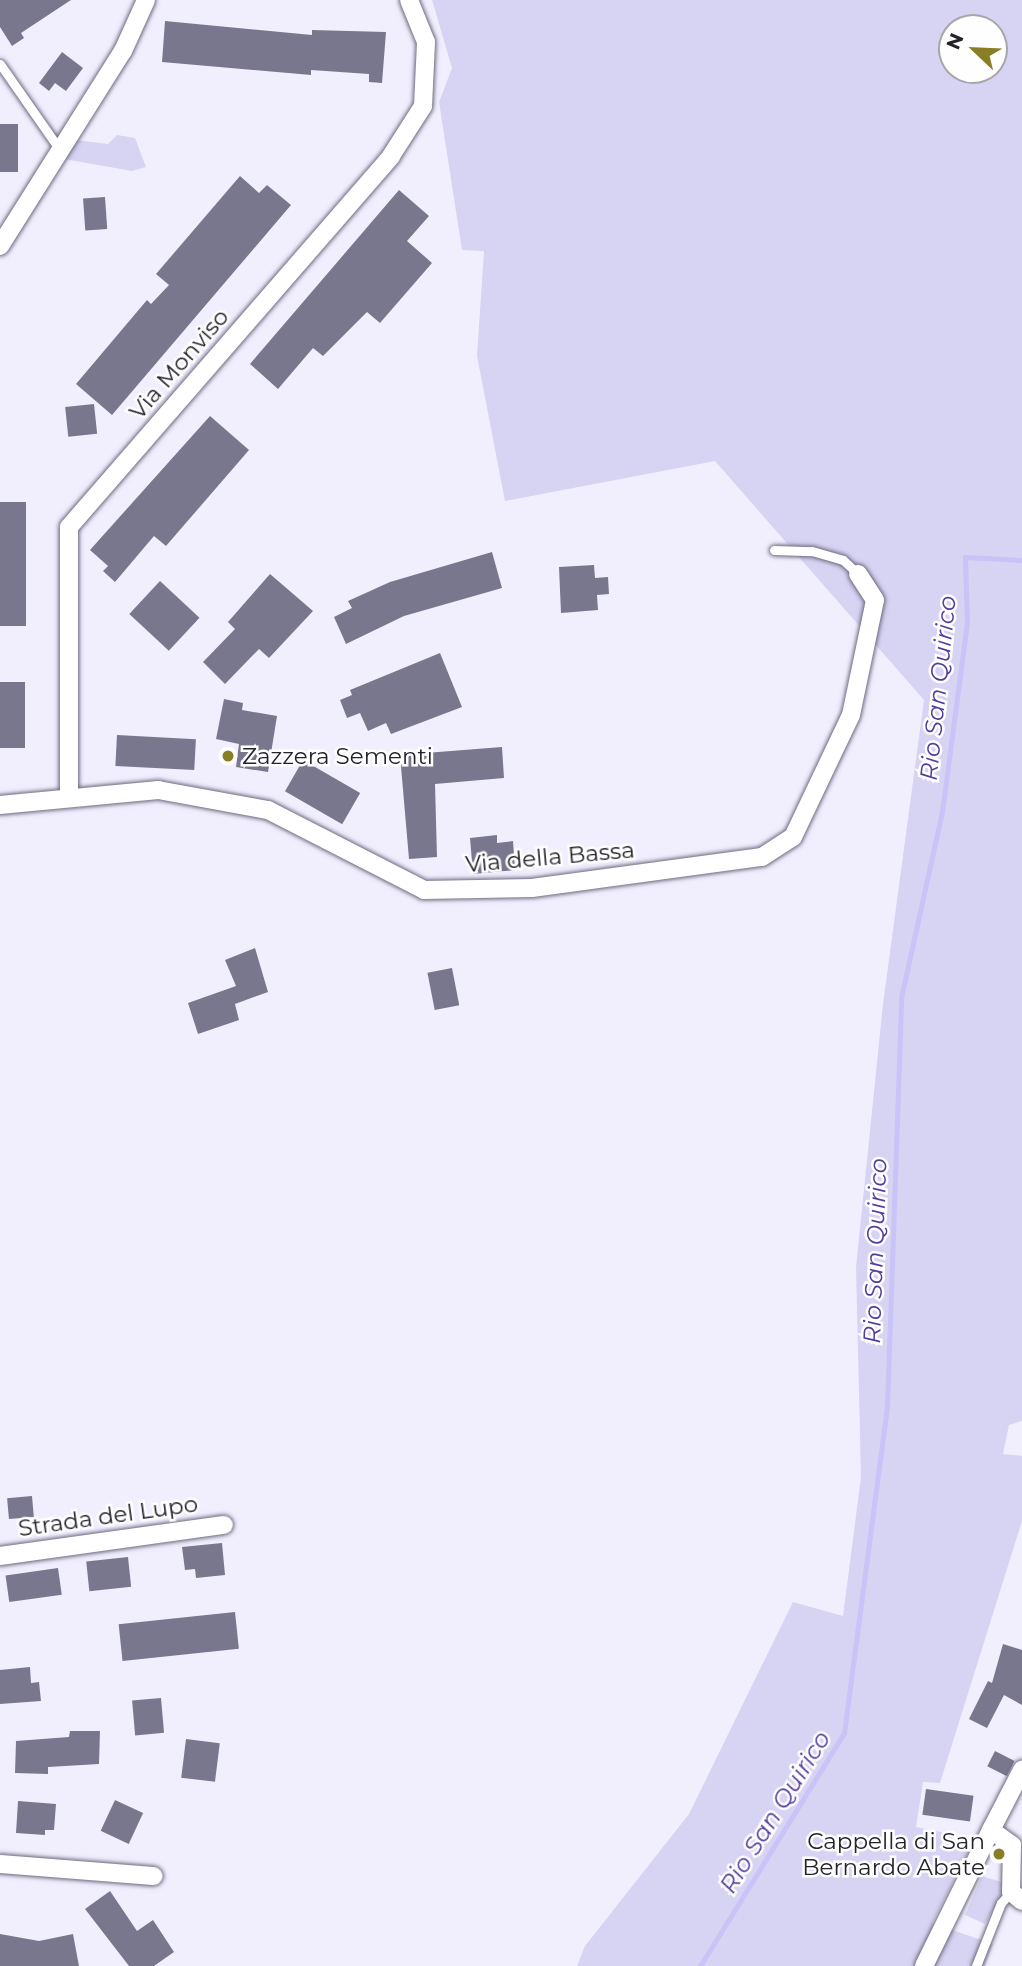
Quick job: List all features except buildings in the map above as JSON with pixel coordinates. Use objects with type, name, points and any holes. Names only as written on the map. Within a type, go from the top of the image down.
[{"type":"street","points":[[0,246],[123,51],[146,0]]},
{"type":"street","name":"Via Monviso","points":[[69,797],[69,527],[391,156],[423,106],[426,42],[409,0]]},
{"type":"street","name":"Via della Bassa","points":[[0,805],[158,790],[268,810],[424,890],[532,888],[762,856],[793,837],[851,716],[875,600],[859,574]]},
{"type":"street","name":"Strada del Lupo","points":[[0,1556],[224,1525]]},
{"type":"street","points":[[924,1966],[1022,1770]]},
{"type":"street","points":[[991,1830],[1012,1845],[1016,1897]]},
{"type":"street","points":[[0,1864],[154,1876]]},
{"type":"lane","points":[[397,0],[409,0]]},
{"type":"lane","points":[[0,64],[60,150]]},
{"type":"lane","points":[[774,550],[823,554],[843,560],[859,574]]},
{"type":"lane","points":[[976,1966],[991,1924],[1016,1897]]},
{"type":"shaded area","points":[[432,0],[1022,0],[1022,1421],[1009,1425],[1003,1454],[1022,1456],[1022,1521],[940,1783],[923,1782],[916,1827],[975,1839],[932,1923],[993,1944],[985,1966],[577,1966],[585,1946],[689,1814],[793,1602],[843,1616],[861,1477],[856,1267],[883,1004],[924,700],[715,461],[505,501],[477,356],[484,251],[462,250],[439,102],[452,68]]},
{"type":"shaded area","points":[[117,135],[135,138],[146,167],[132,171],[64,159],[75,140],[108,144]]},
{"type":"shaded area","points":[[982,1876],[1008,1884],[985,1924],[965,1915]]},
{"type":"waterway","name":"Rio San Quirico","points":[[700,1966],[844,1733],[887,1406],[901,998],[942,812],[967,622],[965,557],[1022,560]]},
{"type":"place","name":"Zazzera Sementi","points":[[228,756]]},
{"type":"place","name":"Cappella di San Bernardo Abate","points":[[999,1854]]}]
